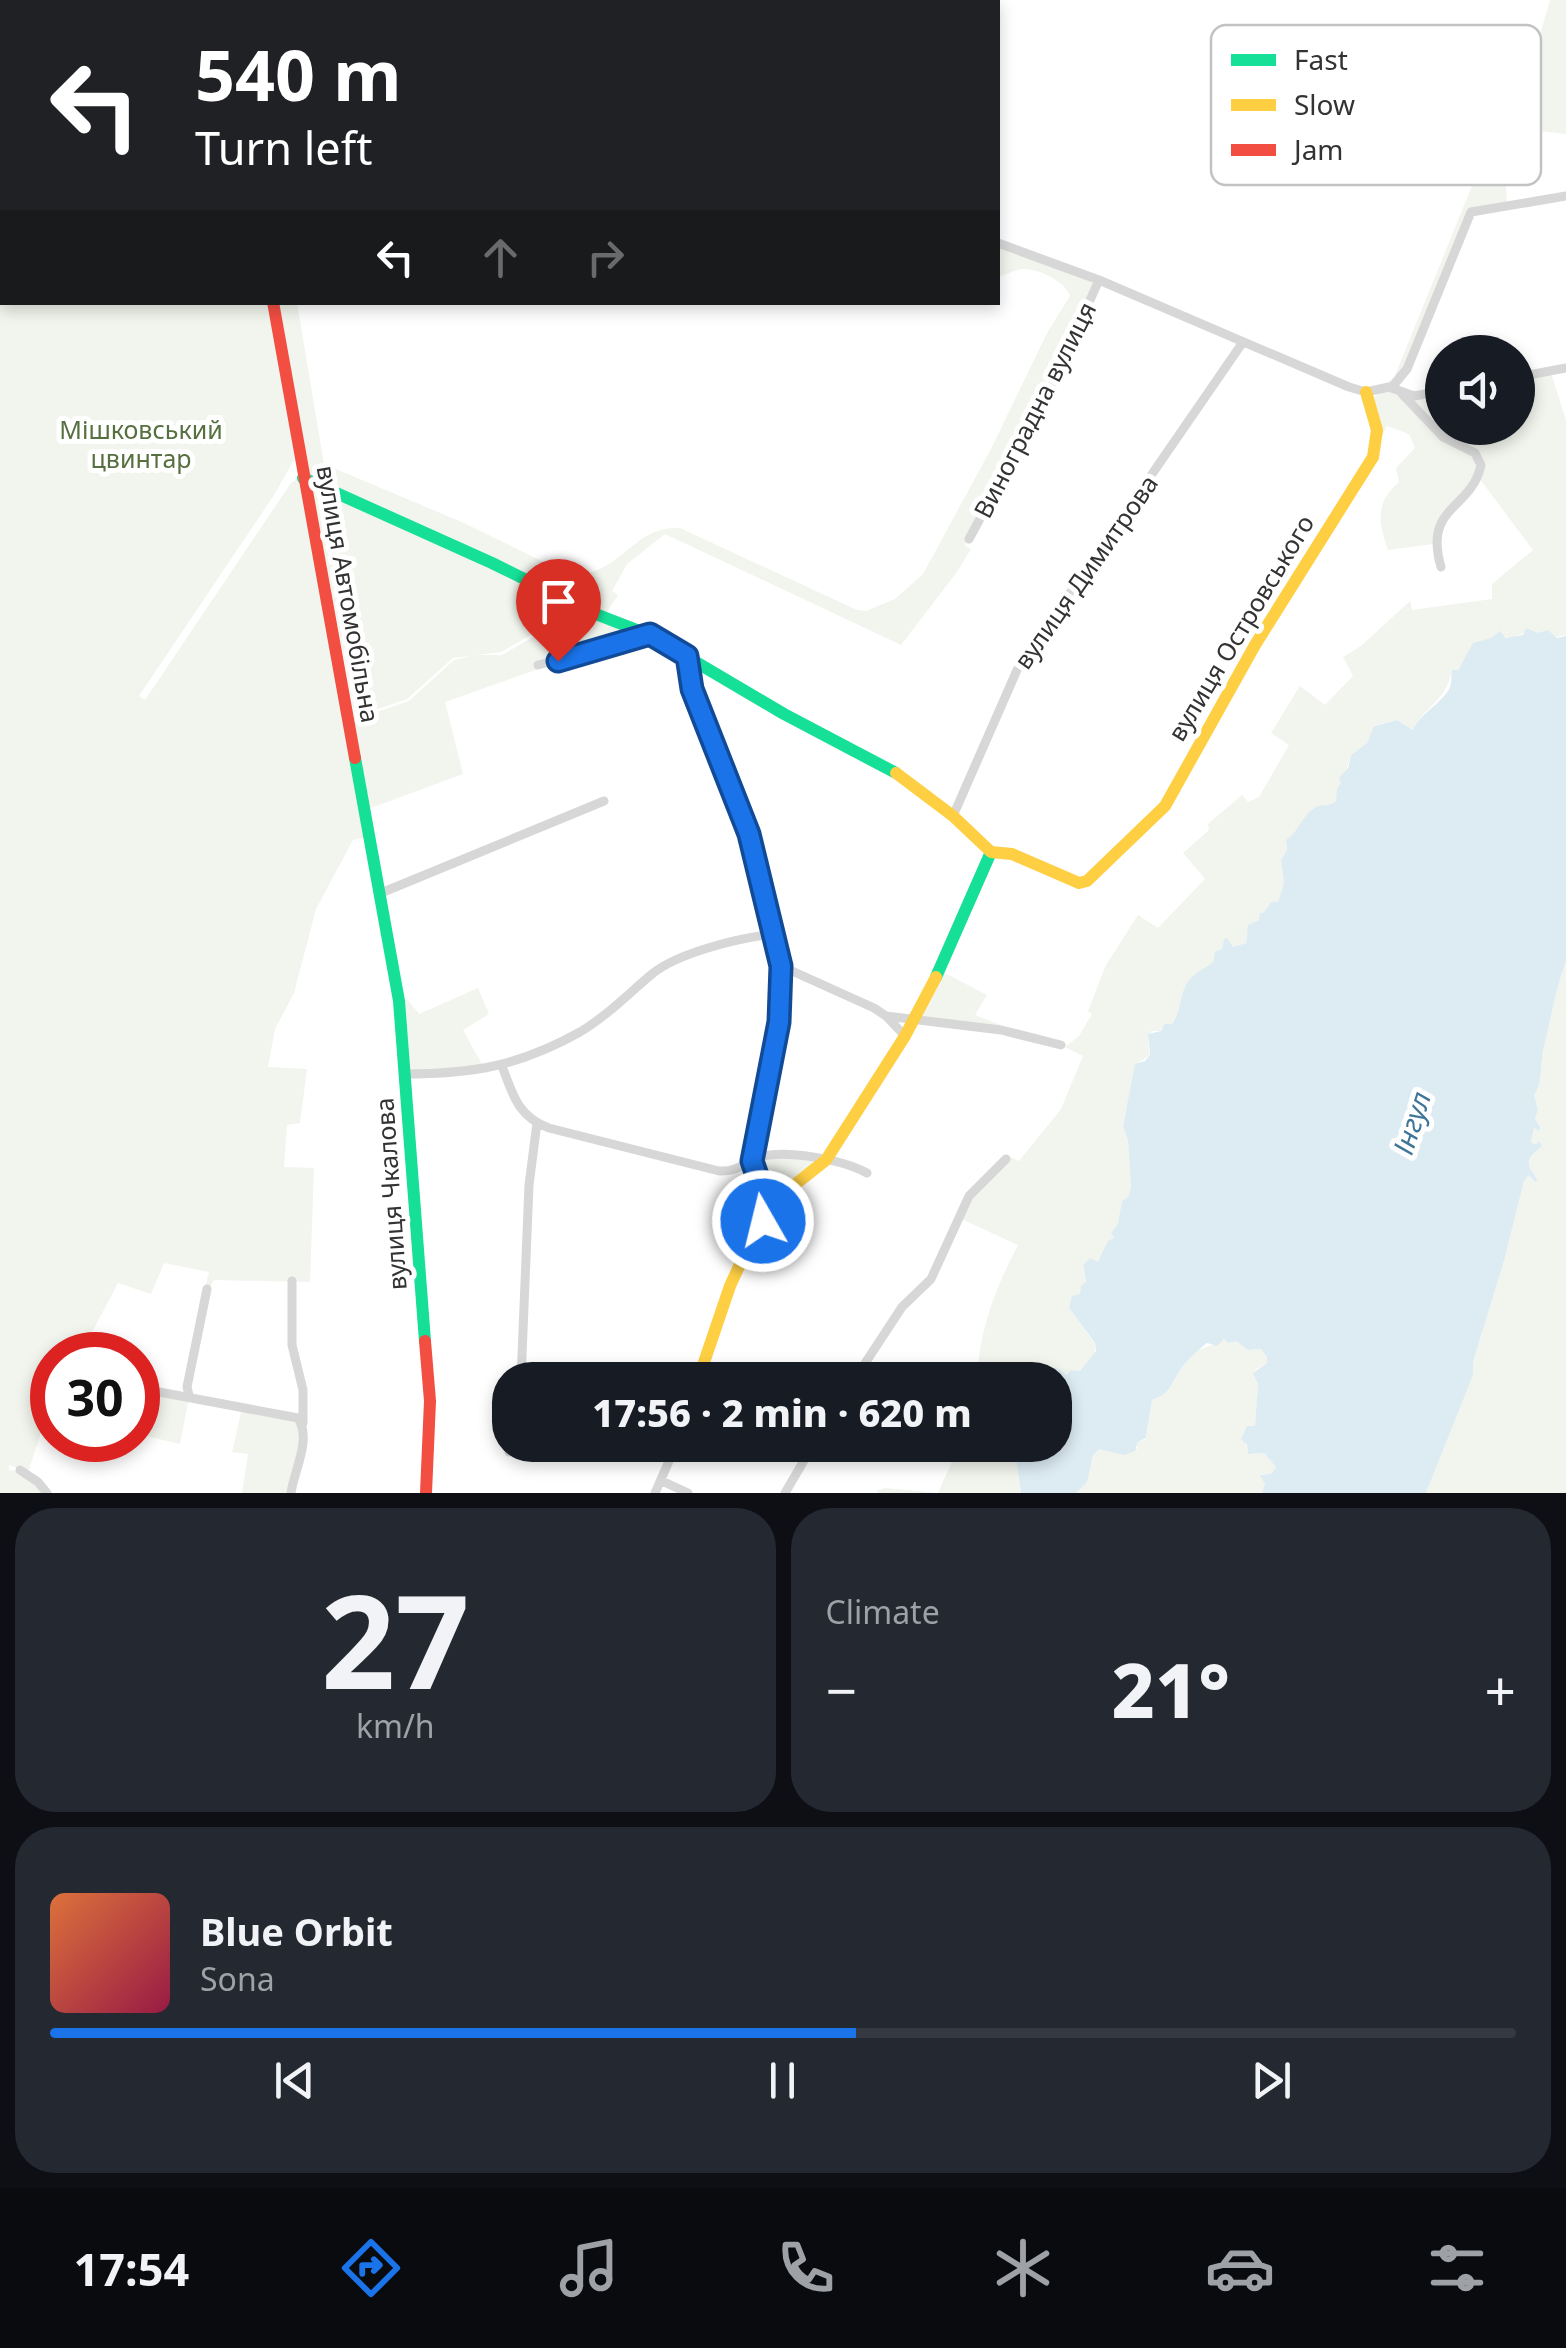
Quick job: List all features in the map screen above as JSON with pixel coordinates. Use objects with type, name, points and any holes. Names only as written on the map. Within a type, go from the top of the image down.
[{"type":"street","points":[[1396,390],[1471,212],[1566,196]]},
{"type":"street","points":[[1000,244],[1099,280],[1322,378],[1366,392],[1396,390],[1414,396],[1425,394]]},
{"type":"street","name":"Виноградна вулиця","points":[[970,540],[1050,388],[1099,280]]},
{"type":"street","name":"вулиця Автомобільна","points":[[273,305],[300,471],[381,893]]},
{"type":"street","name":"вулиця Димитрова","points":[[953,816],[1017,670],[1243,342]]},
{"type":"street","points":[[1535,374],[1566,368]]},
{"type":"street","points":[[1396,390],[1443,437],[1479,459],[1477,477],[1447,513],[1435,537],[1441,567]]},
{"type":"street","name":"вулиця Островського","points":[[991,852],[1012,854],[1079,883],[1088,881],[1166,806],[1180,774],[1255,645],[1373,457],[1377,430],[1366,392]]},
{"type":"street","points":[[300,471],[593,613],[650,634],[784,714],[895,772],[953,816],[991,852],[978,887],[905,1036],[826,1160],[783,1194],[763,1221],[738,1272],[705,1362]]},
{"type":"street","points":[[538,665],[650,634]]},
{"type":"street","points":[[687,656],[692,683],[738,802],[781,966],[779,1022],[752,1161],[764,1196],[763,1221]]},
{"type":"street","points":[[692,683],[708,668]]},
{"type":"street","points":[[381,893],[604,801]]},
{"type":"street","name":"вулиця Чкалова","points":[[381,893],[399,1001],[430,1401],[426,1493]]},
{"type":"street","points":[[404,1074],[465,1073],[502,1066],[580,1032],[665,966],[748,937],[774,934]]},
{"type":"street","points":[[781,966],[886,1016],[905,1036]]},
{"type":"street","points":[[886,1016],[1001,1030],[1061,1046]]},
{"type":"street","points":[[502,1066],[515,1101],[529,1120],[659,1156],[720,1170],[750,1172],[759,1182]]},
{"type":"street","points":[[521,1362],[529,1185],[536,1123]]},
{"type":"street","points":[[736,1170],[763,1157],[786,1156],[852,1164],[867,1173]]},
{"type":"street","points":[[866,1362],[902,1308],[931,1279],[970,1196],[1006,1159]]},
{"type":"street","points":[[291,1493],[300,1466],[303,1390],[292,1345],[292,1281]]},
{"type":"street","points":[[189,1395],[187,1387],[207,1289]]},
{"type":"street","points":[[160,1391],[292,1415],[302,1423]]},
{"type":"street","points":[[655,1493],[669,1462]]},
{"type":"street","points":[[785,1493],[803,1462]]},
{"type":"street","points":[[20,1470],[47,1493]]},
{"type":"street","points":[[662,1481],[688,1493]]},
{"type":"green space","points":[[1550,0],[1566,0],[1566,134],[1541,131],[1541,31]]},
{"type":"green space","points":[[1472,185],[1506,185],[1507,204],[1470,210],[1398,380],[1382,386],[1394,378]]},
{"type":"green space","points":[[1000,247],[1091,281],[1087,309],[965,546],[971,549],[901,645],[665,534],[627,564],[612,591],[618,595],[605,615],[311,478],[277,305],[297,305],[324,464],[464,523],[570,575],[603,567],[649,534],[680,528],[866,611],[895,599],[923,574],[991,449],[1047,333],[1070,296],[1050,276],[1022,269],[1000,276]]},
{"type":"green space","name":"Мішковський цвинтар","points":[[0,305],[269,305],[295,458],[139,696],[145,700],[291,483],[298,479],[367,837],[353,840],[316,909],[294,993],[275,1029],[268,1067],[307,1069],[300,1123],[287,1125],[284,1167],[314,1168],[310,1282],[214,1280],[209,1289],[205,1288],[209,1272],[164,1263],[151,1294],[118,1283],[92,1332],[30,1332],[31,1462],[28,1472],[9,1465],[9,1470],[20,1471],[45,1493],[0,1493]]},
{"type":"green space","points":[[1551,373],[1566,420],[1566,635],[1556,637],[1546,630],[1509,639],[1502,634],[1481,643],[1470,651],[1458,670],[1452,670],[1444,691],[1413,730],[1397,720],[1375,725],[1367,743],[1351,755],[1336,801],[1314,808],[1286,842],[1287,850],[1281,860],[1284,883],[1278,902],[1271,902],[1261,912],[1259,920],[1247,931],[1246,943],[1233,947],[1224,939],[1213,962],[1185,986],[1179,1016],[1148,1036],[1149,1056],[1136,1064],[1123,1125],[1128,1140],[1131,1188],[1122,1201],[1119,1224],[1111,1233],[1114,1238],[1099,1261],[1094,1263],[1092,1259],[1083,1268],[1086,1282],[1080,1294],[1073,1296],[1069,1308],[1095,1344],[1095,1353],[1080,1371],[1072,1370],[1072,1362],[979,1362],[990,1310],[1018,1245],[959,1218],[979,1186],[1010,1157],[1019,1161],[1061,1109],[1083,1056],[1065,1047],[1079,1036],[1092,1014],[1088,1011],[1106,965],[1138,915],[1158,928],[1205,879],[1183,853],[1209,830],[1208,824],[1242,795],[1248,802],[1259,797],[1289,745],[1271,733],[1300,686],[1325,705],[1353,676],[1343,657],[1361,646],[1410,601],[1412,610],[1492,599],[1492,584],[1533,550],[1479,478],[1481,458],[1460,445],[1535,445],[1535,376]]},
{"type":"green space","points":[[1383,390],[1400,394],[1425,420],[1425,445],[1453,445],[1478,460],[1469,483],[1441,521],[1433,544],[1388,550],[1381,521],[1382,505],[1399,482],[1396,468],[1415,448],[1409,434],[1387,426],[1379,442],[1373,398]]},
{"type":"green space","points":[[1425,397],[1425,413],[1414,402]]},
{"type":"green space","points":[[312,489],[438,542],[584,615],[552,623],[501,652],[453,658],[407,699],[355,717]]},
{"type":"green space","points":[[591,616],[640,633],[445,702],[463,774],[368,809],[354,724],[359,718],[409,701],[454,660],[473,655],[502,655],[547,629]]},
{"type":"green space","points":[[1566,961],[1566,1493],[1426,1493],[1473,1374],[1473,1362],[1524,1181],[1529,1175],[1538,1180],[1529,1165],[1539,1148],[1531,1142],[1534,1128],[1540,1127],[1535,1119],[1538,1110],[1534,1095]]},
{"type":"green space","points":[[939,970],[987,995],[975,1015],[1029,1036],[919,1017]]},
{"type":"green space","points":[[478,988],[489,1014],[463,1030],[484,1068],[410,1070],[403,1001],[408,1000],[419,1014]]},
{"type":"green space","points":[[759,1160],[818,1162],[766,1214],[757,1164]]},
{"type":"green space","points":[[1225,1339],[1248,1350],[1261,1349],[1267,1357],[1267,1363],[1255,1370],[1255,1426],[1244,1433],[1248,1454],[1264,1453],[1276,1467],[1270,1475],[1262,1474],[1262,1493],[1076,1493],[1099,1449],[1137,1449],[1138,1441],[1145,1440],[1147,1435],[1152,1400],[1170,1387],[1194,1354]]},
{"type":"green space","points":[[160,1393],[189,1398],[180,1444],[160,1439]]},
{"type":"green space","points":[[242,1408],[291,1416],[302,1428],[290,1493],[242,1493],[248,1454],[232,1452]]},
{"type":"green space","points":[[952,1462],[1016,1462],[1021,1493],[938,1493]]},
{"type":"green space","points":[[885,1488],[938,1493],[879,1493],[876,1491]]},
{"type":"water","name":"Інгул","points":[[1526,628],[1538,633],[1548,630],[1557,638],[1566,636],[1566,961],[1534,1095],[1538,1110],[1535,1119],[1540,1127],[1539,1131],[1534,1128],[1531,1142],[1536,1145],[1539,1141],[1542,1146],[1529,1163],[1538,1180],[1535,1182],[1529,1175],[1524,1181],[1473,1362],[1473,1375],[1426,1493],[1262,1493],[1265,1484],[1260,1475],[1271,1474],[1276,1467],[1264,1453],[1248,1454],[1241,1439],[1247,1426],[1255,1426],[1258,1384],[1253,1373],[1267,1363],[1267,1357],[1261,1349],[1248,1350],[1236,1341],[1228,1343],[1224,1339],[1217,1346],[1207,1343],[1185,1364],[1166,1392],[1152,1400],[1146,1438],[1138,1442],[1135,1451],[1124,1455],[1099,1449],[1093,1456],[1087,1482],[1076,1493],[1021,1493],[1016,1462],[1072,1462],[1072,1370],[1080,1371],[1096,1351],[1095,1343],[1069,1308],[1072,1296],[1080,1294],[1086,1282],[1083,1265],[1090,1258],[1098,1262],[1108,1241],[1114,1238],[1111,1233],[1131,1188],[1128,1140],[1123,1126],[1135,1064],[1150,1055],[1148,1034],[1161,1031],[1164,1024],[1172,1024],[1189,981],[1213,962],[1224,939],[1233,947],[1246,943],[1248,925],[1259,920],[1260,913],[1271,902],[1278,902],[1284,883],[1281,860],[1287,850],[1286,840],[1313,809],[1336,801],[1339,778],[1348,768],[1351,755],[1367,743],[1374,726],[1397,720],[1413,730],[1447,693],[1452,670],[1458,670],[1473,643],[1500,631],[1506,638],[1523,635]]},
{"type":"traffic: fast","points":[[303,478],[593,613],[650,635],[784,714],[896,773]]},
{"type":"traffic: fast","points":[[355,758],[399,1001],[425,1341]]},
{"type":"traffic: fast","points":[[936,977],[991,852]]},
{"type":"traffic: slow","points":[[896,773],[953,816],[991,852],[1012,854],[1079,883],[1087,881],[1165,806],[1255,645],[1373,457],[1377,430],[1366,392]]},
{"type":"traffic: slow","points":[[704,1362],[730,1286],[751,1240],[783,1194],[826,1160],[905,1036],[936,977]]},
{"type":"traffic: jam","points":[[274,305],[355,758]]},
{"type":"traffic: jam","points":[[425,1341],[430,1401],[426,1493]]},
{"type":"route","points":[[558,661],[650,634],[687,656],[692,689],[749,834],[781,966],[779,1022],[752,1161],[764,1196],[763,1221]]}]
